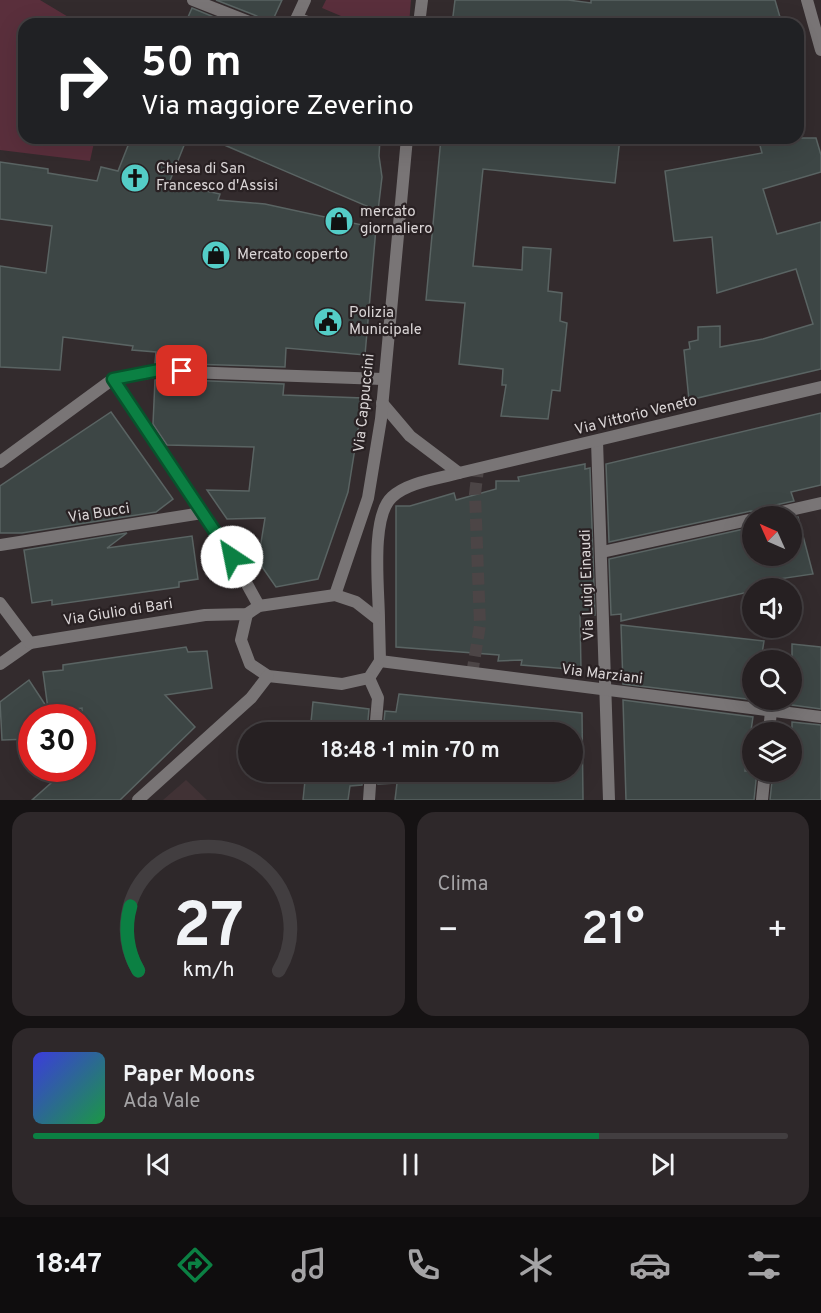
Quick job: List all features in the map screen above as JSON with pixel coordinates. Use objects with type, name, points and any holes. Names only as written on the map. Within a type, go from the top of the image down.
[{"type":"street","points":[[193,0],[239,18]]},
{"type":"street","points":[[297,18],[305,0]]},
{"type":"street","points":[[420,18],[422,0]]},
{"type":"street","points":[[807,0],[821,50]]},
{"type":"street","name":"Via Cappuccini","points":[[335,595],[368,498],[382,403],[406,144]]},
{"type":"street","points":[[0,462],[113,379],[159,370],[383,379]]},
{"type":"street","points":[[113,379],[232,557],[259,606]]},
{"type":"street","name":"Via Vittorio Veneto","points":[[379,621],[380,530],[384,508],[394,495],[405,489],[459,473],[821,387]]},
{"type":"street","points":[[382,403],[410,436],[459,473]]},
{"type":"street","name":"Via Luigi Einaudi","points":[[597,441],[608,690],[609,800]]},
{"type":"street","points":[[802,507],[821,503]]},
{"type":"street","name":"Via Bucci","points":[[0,545],[202,513]]},
{"type":"street","points":[[602,552],[742,521]]},
{"type":"street","points":[[335,595],[356,602],[379,621],[380,661],[369,678],[342,684],[267,676],[249,664],[241,640],[248,614],[259,606],[335,595]]},
{"type":"street","points":[[0,603],[30,642]]},
{"type":"street","name":"Via Giulio di Bari","points":[[0,664],[30,642],[205,615],[248,614]]},
{"type":"street","name":"Via Marziani","points":[[380,661],[821,717]]},
{"type":"street","points":[[138,800],[251,698],[267,676]]},
{"type":"street","points":[[369,678],[378,698],[376,722]]},
{"type":"street","points":[[770,722],[771,711]]},
{"type":"street","points":[[369,800],[370,782]]},
{"type":"street","points":[[762,800],[764,782]]},
{"type":"shaded area","points":[[0,0],[40,0],[70,18],[18,18],[18,144],[94,144],[90,161],[0,150]]},
{"type":"shaded area","points":[[326,0],[411,0],[410,18],[346,18],[322,8]]},
{"type":"shaded area","points":[[186,780],[207,800],[163,800]]},
{"type":"building","points":[[216,0],[282,0],[274,18],[258,18]]},
{"type":"building","points":[[455,0],[568,0],[591,3],[591,0],[775,0],[780,18],[453,18]]},
{"type":"building","points":[[192,8],[216,18],[188,18]]},
{"type":"building","points":[[804,138],[816,138],[821,155],[821,172],[763,189],[777,234],[821,222],[821,369],[689,400],[684,350],[690,349],[689,342],[698,340],[698,327],[720,326],[720,347],[763,339],[813,324],[796,269],[717,293],[712,237],[674,241],[665,171],[762,153],[760,144],[804,144]]},
{"type":"building","points":[[129,144],[185,144],[169,183],[220,194],[218,200],[265,204],[376,228],[365,355],[286,348],[285,367],[155,363],[156,352],[132,350],[133,346],[63,337],[60,370],[0,367],[0,266],[46,273],[52,226],[0,219],[0,162],[48,169],[48,173],[97,181],[101,167],[118,171]]},
{"type":"building","points":[[222,144],[380,144],[382,177],[378,211]]},
{"type":"building","points":[[440,144],[619,144],[615,183],[483,169],[473,266],[522,270],[523,247],[551,249],[548,291],[562,293],[560,321],[567,323],[560,391],[552,390],[548,419],[501,416],[506,385],[502,385],[503,369],[459,364],[465,303],[426,300]]},
{"type":"building","points":[[155,380],[284,384],[283,395],[363,398],[348,492],[318,579],[276,587],[258,561],[265,518],[227,519],[207,490],[249,491],[254,447],[167,445],[153,424]]},
{"type":"building","points":[[111,412],[173,499],[156,512],[22,533],[0,533],[0,486]]},
{"type":"building","points":[[821,413],[821,485],[791,492],[794,501],[771,506],[742,506],[742,513],[609,542],[606,464]]},
{"type":"building","points":[[585,464],[585,469],[590,468],[595,615],[580,615],[581,670],[521,665],[522,660],[498,661],[499,655],[396,647],[396,506],[410,506],[454,493],[456,500],[496,489],[496,481],[519,481],[518,477]]},
{"type":"building","points":[[742,529],[742,566],[802,566],[802,532],[813,574],[786,578],[742,578],[742,594],[621,621],[621,614],[611,615],[609,559]]},
{"type":"building","points":[[127,533],[107,548],[192,536],[198,579],[179,582],[179,587],[52,605],[52,600],[32,603],[24,550]]},
{"type":"building","points":[[621,625],[764,641],[763,650],[742,650],[742,698],[623,684]]},
{"type":"building","points":[[792,644],[821,647],[821,709],[802,706],[802,650],[792,650]]},
{"type":"building","points":[[186,647],[188,652],[207,651],[212,688],[165,695],[195,727],[120,800],[32,800],[52,782],[96,782],[96,704],[47,704],[43,672],[63,670],[63,665]]},
{"type":"building","points":[[29,680],[45,704],[18,704],[18,739],[2,740],[0,702]]},
{"type":"building","points":[[399,694],[582,713],[582,722],[384,722],[385,711],[396,712]]},
{"type":"building","points":[[623,700],[753,717],[752,722],[742,722],[742,782],[756,782],[754,800],[626,800]]},
{"type":"building","points":[[313,702],[369,709],[368,722],[311,722]]},
{"type":"building","points":[[802,723],[821,725],[821,800],[770,800],[772,782],[802,782]]},
{"type":"building","points":[[305,782],[362,782],[362,785],[350,786],[348,800],[303,800]]},
{"type":"building","points":[[378,782],[583,782],[583,800],[395,800],[397,783],[378,784]]},
{"type":"tunnel","points":[[472,674],[480,625],[475,494],[478,469]]},
{"type":"place","name":"Chiesa di San Francesco d'Assisi","points":[[135,178]]},
{"type":"place","name":"mercato giornaliero","points":[[339,221]]},
{"type":"place","name":"Mercato coperto","points":[[216,255]]},
{"type":"place","name":"Polizia Municipale","points":[[328,322]]},
{"type":"route","points":[[182,371],[159,370],[113,379],[232,557]]}]
